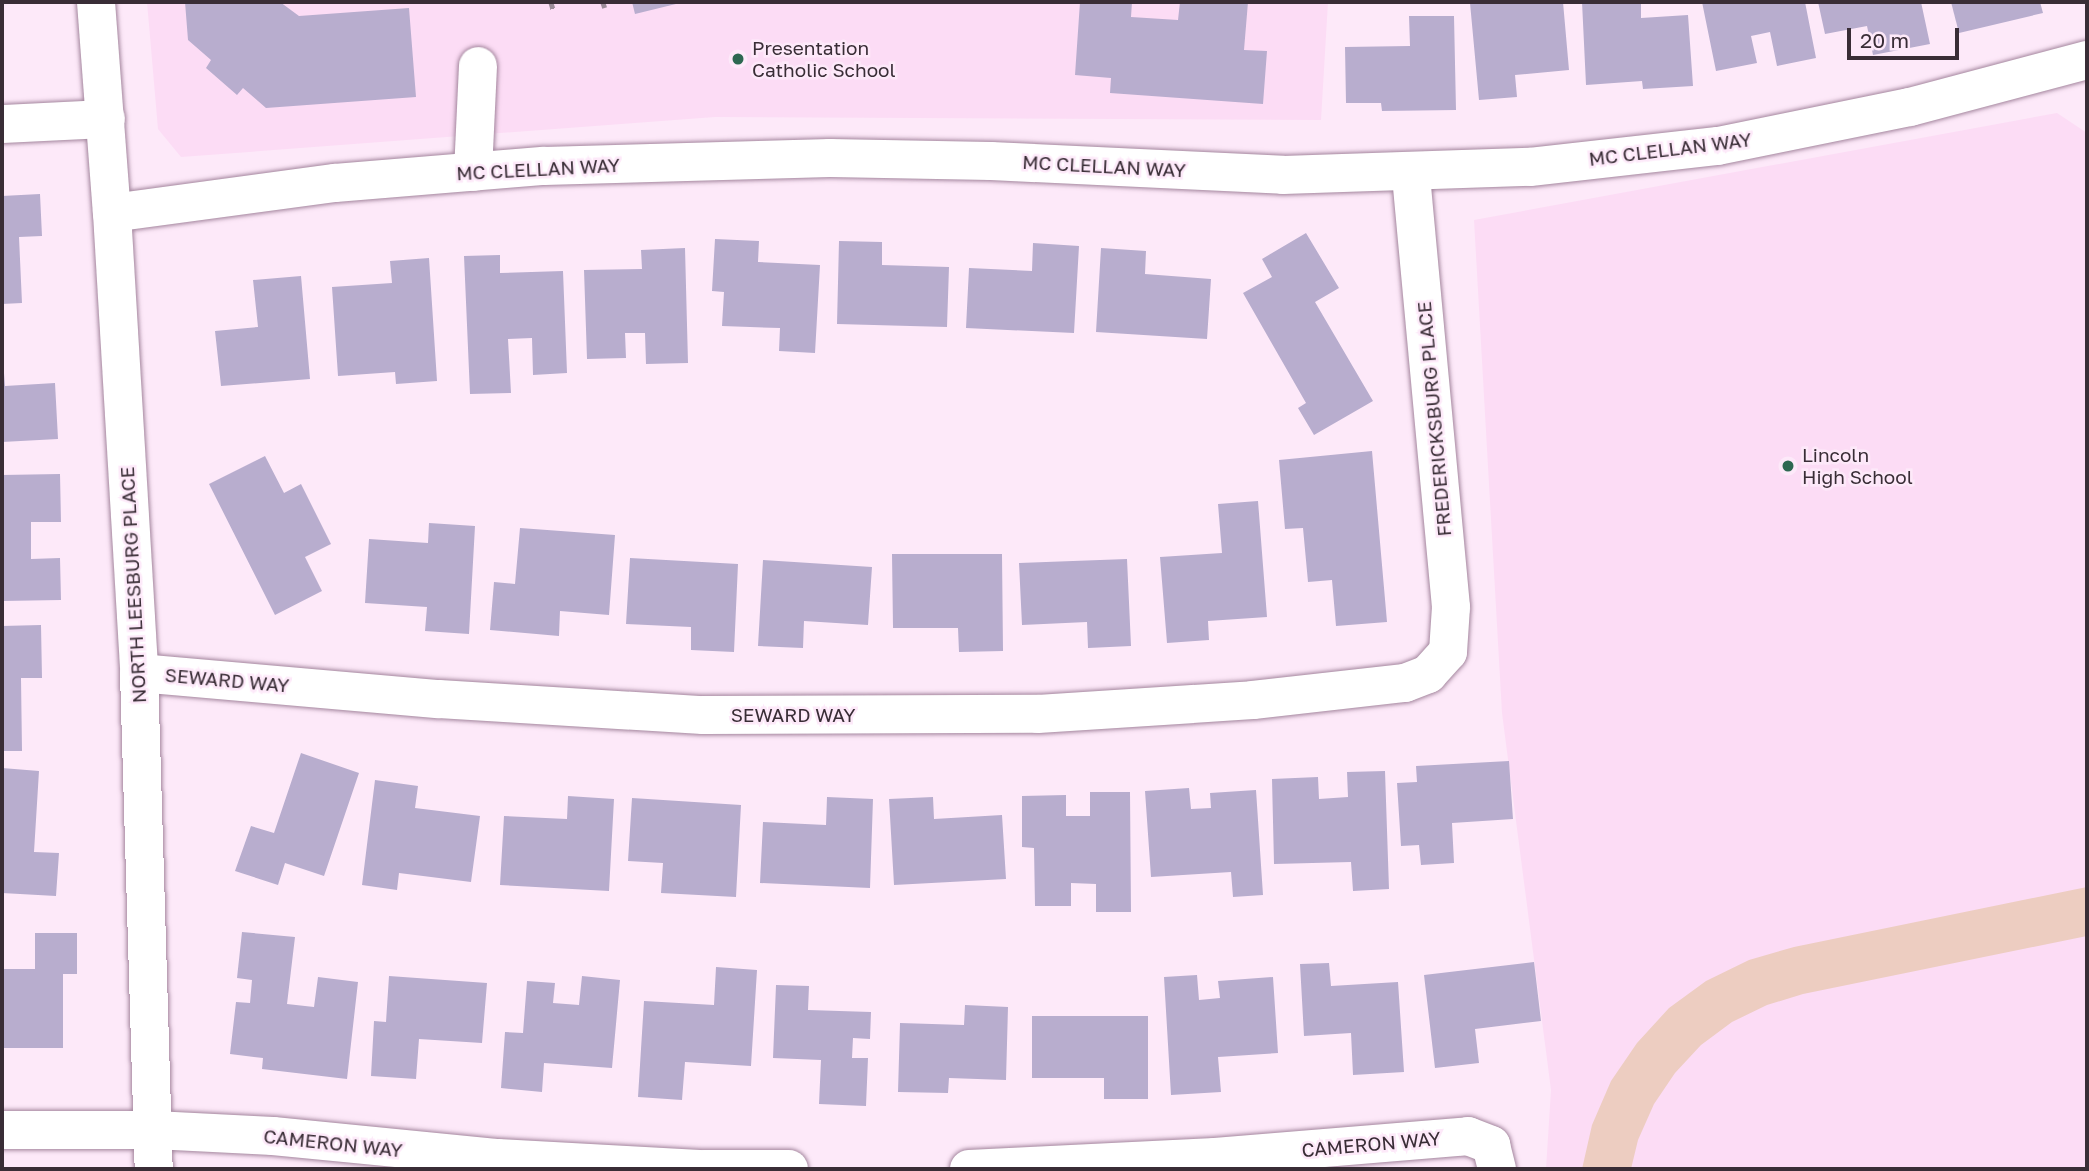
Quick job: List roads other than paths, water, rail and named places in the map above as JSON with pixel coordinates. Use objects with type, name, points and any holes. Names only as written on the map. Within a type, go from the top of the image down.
[{"type":"street","name":"NORTH LEESBURG PLACE","points":[[96,2],[112,213],[138,673],[154,1169]]},
{"type":"street","name":"MC CLELLAN WAY","points":[[112,213],[335,183],[544,166],[830,158],[991,161],[1283,175],[1411,173],[1530,167],[1718,146],[1910,107],[2087,60]]},
{"type":"street","points":[[473,172],[478,66]]},
{"type":"street","points":[[2,124],[106,119]]},
{"type":"street","name":"FREDERICKSBURG PLACE","points":[[1411,173],[1451,607],[1448,652],[1440,662]]},
{"type":"street","name":"SEWARD WAY","points":[[138,673],[439,699],[703,715],[1024,714],[1253,699],[1405,683],[1428,674],[1440,662]]},
{"type":"street","name":"CAMERON WAY","points":[[2,1130],[154,1130],[273,1136],[498,1158],[704,1169],[789,1169]]},
{"type":"street","name":"CAMERON WAY","points":[[969,1169],[1215,1157],[1468,1136],[1488,1154]]},
{"type":"place","name":"Presentation Catholic School","points":[[738,59]]},
{"type":"place","name":"Lincoln High School","points":[[1788,466]]}]
